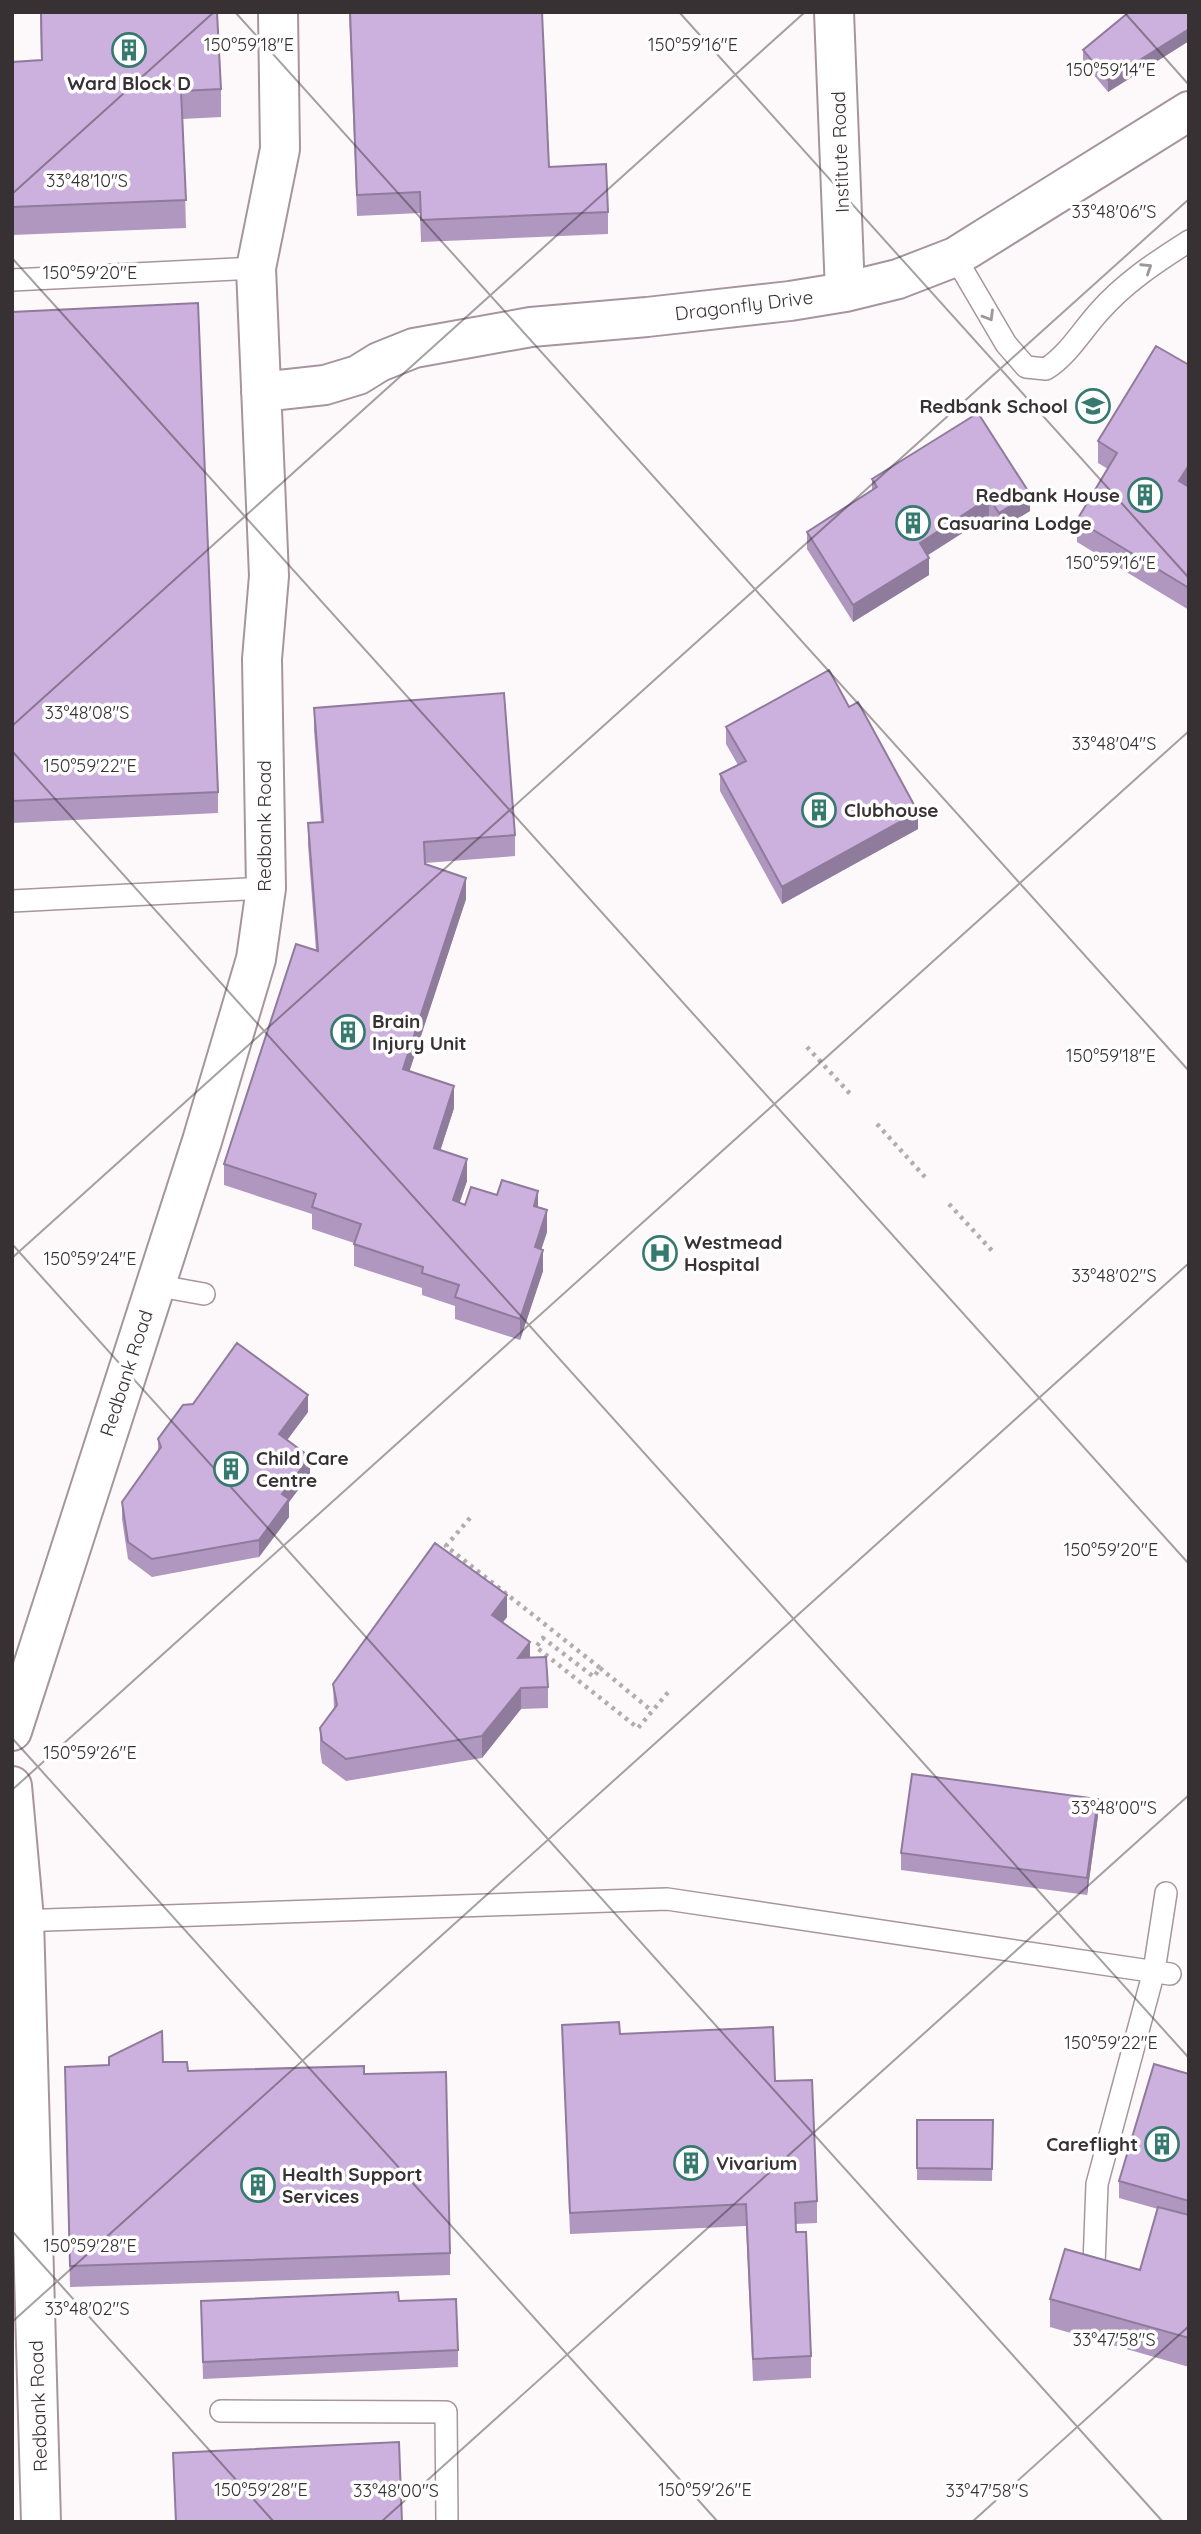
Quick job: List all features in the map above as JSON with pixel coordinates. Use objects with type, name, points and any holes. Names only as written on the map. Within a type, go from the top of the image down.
[{"type":"street","name":"Redbank Road","points":[[12,1731],[202,1141],[256,959],[266,888],[262,659],[269,576],[256,268],[280,149],[278,12]]},
{"type":"street","name":"Institute Road","points":[[834,12],[845,292]]},
{"type":"street","name":"Dragonfly Drive","points":[[261,392],[325,385],[358,375],[379,362],[414,348],[531,327],[660,316],[845,292],[898,279],[955,257],[1189,111]]},
{"type":"street","name":"Redbank Road","points":[[12,1786],[41,2522]]},
{"type":"lane","points":[[955,257],[1006,344],[1026,367],[1046,369],[1059,361],[1099,312],[1136,275],[1189,241]]},
{"type":"lane","points":[[12,280],[256,268]]},
{"type":"lane","points":[[12,901],[266,888]]},
{"type":"lane","points":[[154,1285],[204,1294]]},
{"type":"lane","points":[[1094,2265],[1097,2183],[1162,1973],[1166,1893]]},
{"type":"lane","points":[[18,1921],[667,1899],[1162,1973]]},
{"type":"lane","points":[[221,2412],[446,2412],[447,2522]]},
{"type":"path","points":[[807,1046],[853,1097]]},
{"type":"path","points":[[877,1124],[925,1177]]},
{"type":"path","points":[[949,1204],[995,1254]]},
{"type":"path","points":[[470,1518],[446,1546],[652,1711]]},
{"type":"path","points":[[600,1668],[594,1677],[543,1638],[536,1647],[638,1728],[670,1690]]},
{"type":"building","points":[[41,12],[217,12],[221,89],[181,91],[186,200],[12,207],[12,62],[42,60]]},
{"type":"building","points":[[350,12],[542,12],[549,167],[606,164],[608,212],[421,220],[420,192],[357,195]]},
{"type":"building","points":[[1129,12],[1189,12],[1189,29],[1108,80],[1083,50]]},
{"type":"building","points":[[198,303],[218,792],[12,801],[12,312]]},
{"type":"building","name":"Redbank House","points":[[1156,346],[1189,365],[1189,465],[1179,481],[1189,487],[1189,588],[1077,520],[1117,453],[1098,441]]},
{"type":"building","name":"Casuarina Lodge","points":[[978,413],[1030,494],[999,513],[989,498],[920,543],[929,558],[853,605],[807,532],[877,487],[872,479]]},
{"type":"building","name":"Clubhouse","points":[[829,670],[849,707],[858,702],[918,812],[782,887],[720,774],[746,761],[726,727]]},
{"type":"building","name":"Brain Injury Unit","points":[[504,693],[515,835],[424,842],[425,864],[466,878],[403,1069],[454,1086],[434,1148],[467,1159],[453,1200],[465,1205],[471,1187],[497,1195],[502,1180],[538,1191],[534,1206],[547,1210],[535,1247],[543,1250],[520,1319],[455,1297],[459,1285],[422,1273],[423,1267],[354,1244],[361,1224],[312,1207],[316,1194],[224,1164],[296,944],[318,951],[308,823],[323,822],[314,708]]},
{"type":"building","name":"Child Care Centre","points":[[237,1343],[308,1395],[279,1434],[310,1457],[282,1494],[289,1499],[259,1540],[152,1559],[128,1542],[122,1502],[161,1447],[158,1439],[183,1405],[193,1404]]},
{"type":"building","points":[[435,1543],[507,1595],[492,1615],[530,1642],[518,1658],[546,1657],[548,1687],[521,1688],[482,1736],[346,1759],[322,1741],[320,1728],[337,1705],[333,1684]]},
{"type":"building","points":[[912,1774],[1098,1799],[1087,1878],[901,1853]]},
{"type":"building","name":"Vivarium","points":[[619,2022],[620,2034],[773,2027],[775,2081],[812,2080],[817,2201],[795,2203],[796,2232],[806,2232],[811,2356],[753,2359],[746,2204],[570,2213],[562,2025]]},
{"type":"building","name":"Health Support Services","points":[[162,2031],[163,2062],[187,2062],[188,2071],[364,2066],[364,2074],[446,2072],[450,2253],[70,2266],[65,2067],[109,2065],[109,2057]]},
{"type":"building","name":"Careflight","points":[[1154,2064],[1189,2074],[1189,2201],[1119,2181]]},
{"type":"building","points":[[917,2120],[993,2120],[992,2169],[917,2168]]},
{"type":"building","points":[[1158,2207],[1189,2215],[1189,2338],[1050,2299],[1065,2249],[1140,2270]]},
{"type":"building","points":[[398,2292],[399,2301],[456,2299],[458,2350],[203,2362],[201,2301]]},
{"type":"building","points":[[399,2442],[402,2522],[176,2522],[173,2453]]},
{"type":"place","name":"Ward Block D","points":[[129,50]]},
{"type":"place","name":"Redbank School","points":[[1093,406]]},
{"type":"place","name":"Redbank House","points":[[1145,495]]},
{"type":"place","name":"Casuarina Lodge","points":[[913,523]]},
{"type":"place","name":"Clubhouse","points":[[819,810]]},
{"type":"place","name":"Brain Injury Unit","points":[[348,1032]]},
{"type":"place","name":"Westmead Hospital","points":[[660,1253]]},
{"type":"place","name":"Child Care Centre","points":[[231,1469]]},
{"type":"place","name":"Careflight","points":[[1162,2144]]},
{"type":"place","name":"Vivarium","points":[[691,2163]]},
{"type":"place","name":"Health Support Services","points":[[258,2185]]}]
